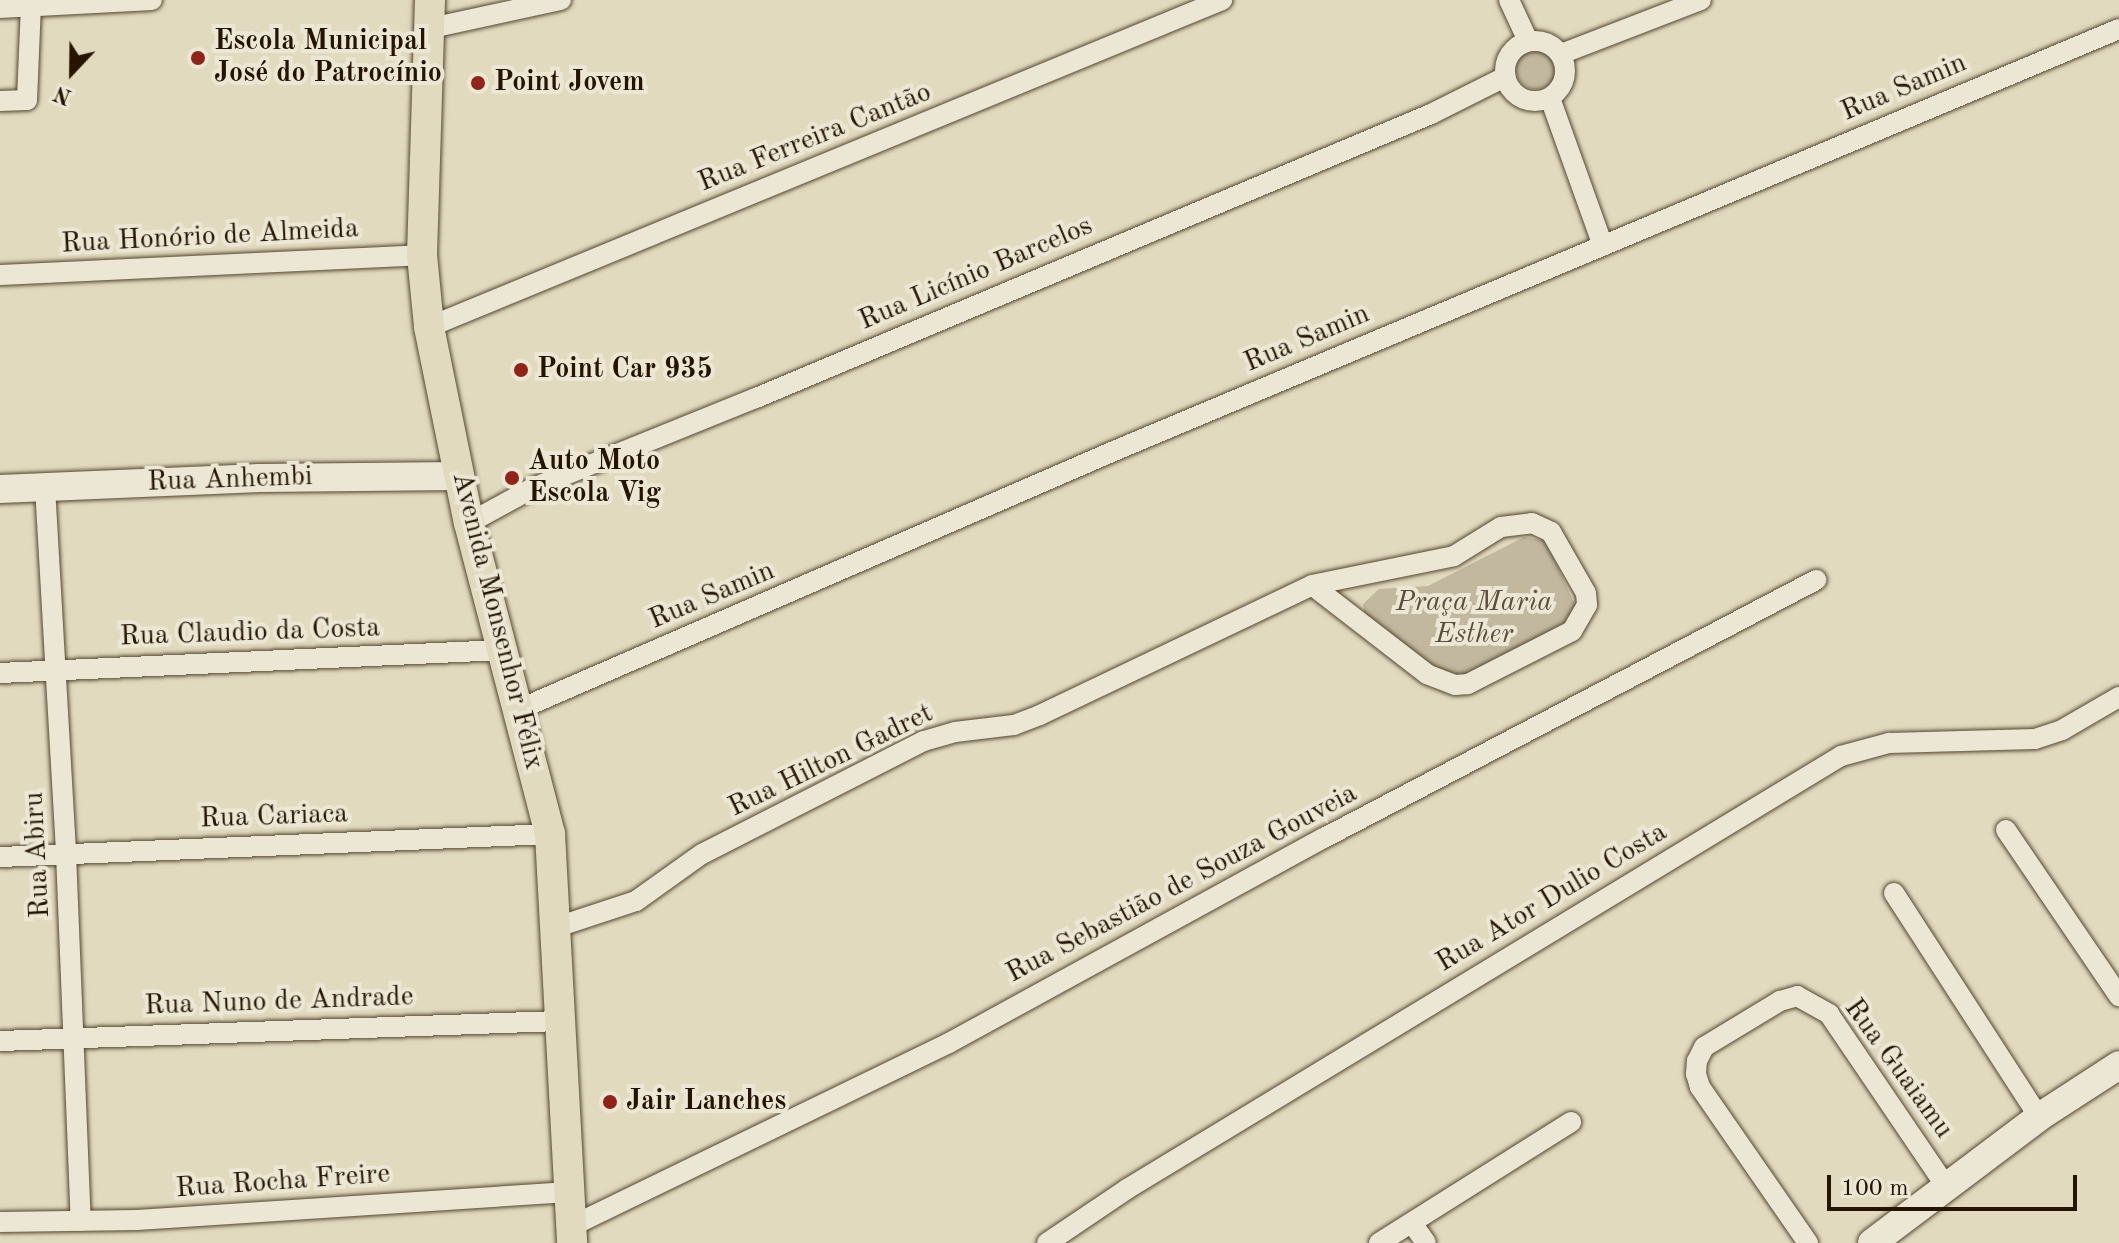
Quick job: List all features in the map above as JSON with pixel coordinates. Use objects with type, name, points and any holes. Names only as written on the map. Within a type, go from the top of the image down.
[{"type":"main road","name":"Avenida Monsenhor Félix","points":[[430,14],[422,255],[429,327],[469,523],[520,709],[550,834],[571,1235]]},
{"type":"street","points":[[0,8],[152,0]]},
{"type":"street","points":[[430,14],[561,0]]},
{"type":"street","name":"Rua Ferreira Cantão","points":[[429,327],[1222,0]]},
{"type":"street","points":[[1509,0],[1528,41]]},
{"type":"street","points":[[1561,54],[1701,0]]},
{"type":"street","points":[[0,101],[27,100],[31,6]]},
{"type":"street","name":"Rua Samin","points":[[520,709],[1114,451],[2119,29]]},
{"type":"street","points":[[1528,41],[1547,43],[1561,54],[1565,63],[1563,83],[1550,98],[1536,101],[1522,99],[1511,90],[1505,77],[1507,58],[1512,50],[1528,41]]},
{"type":"street","name":"Rua Licínio Barcelos","points":[[469,523],[533,488],[756,398],[1431,114],[1505,77]]},
{"type":"street","points":[[1550,98],[1603,246]]},
{"type":"street","name":"Rua Honório de Almeida","points":[[0,275],[422,255]]},
{"type":"street","name":"Rua Anhembi","points":[[0,489],[260,478],[459,476]]},
{"type":"street","name":"Rua Abiru","points":[[45,487],[66,854],[81,1221]]},
{"type":"street","name":"Rua Hilton Gadret","points":[[557,927],[636,901],[702,854],[924,741],[955,732],[1014,725],[1040,715],[1312,585],[1454,556],[1501,527],[1532,523],[1551,532],[1586,593],[1587,605],[1572,631],[1468,684],[1455,685],[1427,674],[1312,585]]},
{"type":"street","name":"Rua Sebastião de Souza Gouveia","points":[[571,1235],[949,1043],[1324,838],[1816,580]]},
{"type":"street","name":"Rua Claudio da Costa","points":[[0,673],[502,650]]},
{"type":"street","name":"Rua Ator Dulio Costa","points":[[1047,1243],[1127,1189],[1841,756],[1889,743],[2035,739],[2062,730],[2119,697]]},
{"type":"street","points":[[2006,830],[2119,996]]},
{"type":"street","name":"Rua Cariaca","points":[[0,857],[550,834]]},
{"type":"street","points":[[1894,893],[2039,1117]]},
{"type":"street","name":"Rua Guaiamu","points":[[1808,1243],[1700,1087],[1696,1074],[1697,1061],[1704,1047],[1780,1001],[1797,996],[1829,1014],[1946,1186]]},
{"type":"street","name":"Rua Nuno de Andrade","points":[[0,1041],[560,1021]]},
{"type":"street","points":[[1872,1243],[2039,1117],[2119,1065]]},
{"type":"street","points":[[1379,1243],[1571,1122]]},
{"type":"street","name":"Rua Rocha Freire","points":[[0,1222],[81,1221],[569,1192]]},
{"type":"street","points":[[1412,1223],[1426,1243]]},
{"type":"green space","points":[[1536,49],[1550,55],[1556,69],[1550,83],[1536,89],[1522,83],[1516,69],[1522,55]]},
{"type":"green space","name":"Praça Maria Esther","points":[[1524,537],[1546,541],[1579,614],[1570,625],[1467,679],[1448,679],[1366,624],[1363,604],[1379,589],[1428,586]]},
{"type":"place","name":"Escola Municipal José do Patrocínio","points":[[198,58]]},
{"type":"place","name":"Point Jovem","points":[[478,83]]},
{"type":"place","name":"Point Car 935","points":[[521,370]]},
{"type":"place","name":"Auto Moto Escola Vig","points":[[512,478]]},
{"type":"place","name":"Jair Lanches","points":[[610,1102]]}]
